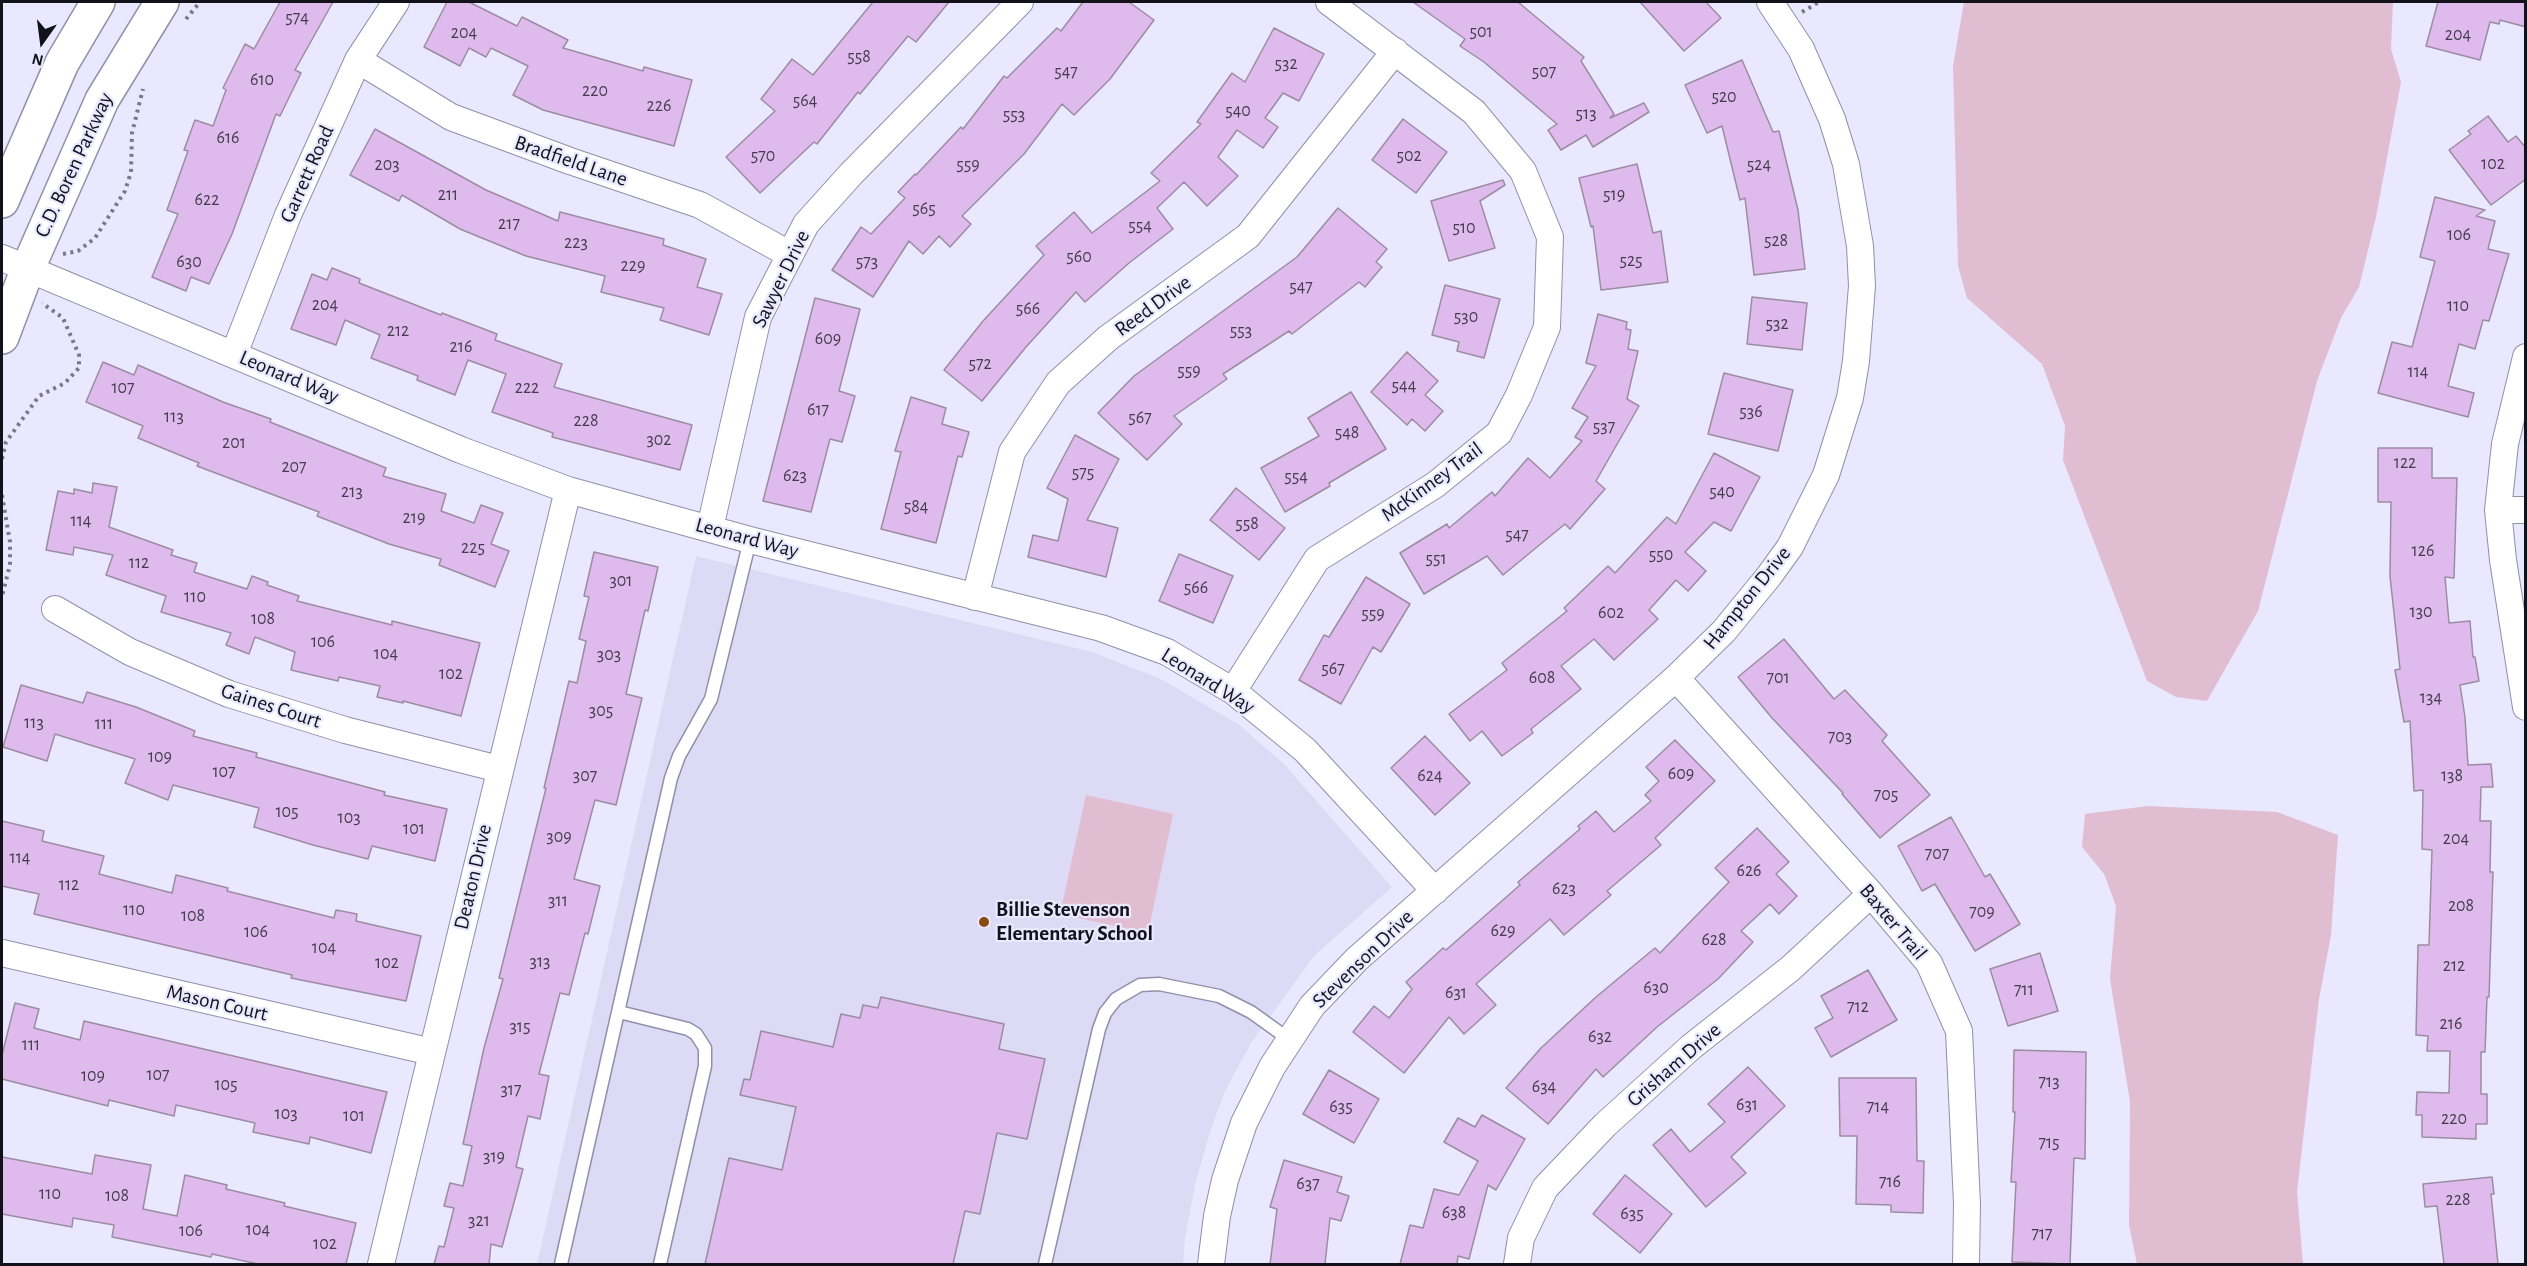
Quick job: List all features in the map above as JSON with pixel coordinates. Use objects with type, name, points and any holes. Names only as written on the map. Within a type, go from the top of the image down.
[{"type":"street","points":[[2,201],[62,63],[98,2]]},
{"type":"street","name":"Garrett Road","points":[[234,354],[288,215],[358,60],[396,2]]},
{"type":"street","name":"Sawyer Drive","points":[[710,528],[758,317],[806,224],[851,174],[1020,2]]},
{"type":"street","name":"McKinney Trail","points":[[1233,691],[1317,560],[1436,485],[1499,433],[1519,395],[1547,327],[1550,237],[1524,171],[1474,112],[1329,2]]},
{"type":"street","name":"Hampton Drive","points":[[1436,891],[1676,678],[1732,622],[1790,547],[1826,475],[1850,398],[1856,361],[1862,286],[1855,208],[1846,164],[1832,119],[1801,49],[1770,2]]},
{"type":"street","name":"C.D. Boren Parkway","points":[[2,337],[26,267],[102,100],[171,14]]},
{"type":"street","name":"Reed Drive","points":[[975,597],[1012,452],[1058,383],[1108,338],[1248,236],[1395,51]]},
{"type":"street","name":"Bradfield Lane","points":[[358,60],[451,117],[570,161],[700,205],[789,254]]},
{"type":"street","name":"Leonard Way","points":[[26,267],[461,450],[568,490],[750,540],[1101,627],[1167,652],[1233,691],[1325,769],[1436,891]]},
{"type":"street","points":[[2526,357],[2505,444],[2498,510],[2503,560],[2526,707]]},
{"type":"street","name":"Deaton Drive","points":[[381,1264],[568,490]]},
{"type":"street","points":[[2498,510],[2526,510]]},
{"type":"street","name":"Gaines Court","points":[[55,609],[130,652],[229,694],[345,730],[499,769]]},
{"type":"street","name":"Baxter Trail","points":[[1676,678],[1871,894],[1929,963],[1959,1031],[1967,1204],[1966,1264]]},
{"type":"street","name":"Stevenson Drive","points":[[1211,1264],[1217,1216],[1233,1153],[1256,1095],[1312,1006],[1333,983],[1436,891]]},
{"type":"street","name":"Grisham Drive","points":[[1516,1264],[1521,1238],[1545,1188],[1605,1125],[1691,1047],[1791,968],[1871,894]]},
{"type":"street","name":"Mason Court","points":[[2,954],[432,1052]]},
{"type":"lane","points":[[561,1264],[671,778],[679,756],[711,699],[750,540]]},
{"type":"lane","points":[[1045,1264],[1099,1029],[1116,999],[1140,985],[1159,984],[1219,996],[1236,1003],[1290,1040]]},
{"type":"lane","points":[[619,1012],[688,1029],[696,1034],[705,1048],[705,1065],[660,1264]]},
{"type":"path","points":[[171,14],[200,2]]},
{"type":"path","points":[[2,459],[6,442],[39,396],[65,383],[79,368],[79,355],[63,318],[39,300],[26,267],[78,251],[95,238],[126,191],[131,172],[132,133],[138,102],[145,82]]},
{"type":"path","points":[[2,495],[10,542],[10,565],[2,596]]},
{"type":"shaded area","points":[[1964,2],[2393,2],[2391,49],[2401,82],[2376,217],[2359,287],[2341,318],[2317,381],[2258,611],[2207,701],[2176,697],[2147,681],[2063,460],[2065,426],[2042,364],[1967,298],[1958,266],[1953,66]]},
{"type":"shaded area","name":"Billie Stevenson Elementary School","points":[[696,556],[1092,652],[1161,679],[1238,724],[1285,765],[1392,887],[1314,956],[1251,1043],[1224,1093],[1209,1135],[1195,1185],[1185,1238],[1183,1264],[537,1264]]},
{"type":"shaded area","points":[[1086,795],[1173,814],[1148,933],[1060,914]]},
{"type":"shaded area","points":[[2148,806],[2277,812],[2338,835],[2331,935],[2319,999],[2297,1192],[2303,1264],[2137,1264],[2129,1225],[2130,1102],[2110,979],[2116,906],[2104,874],[2082,847],[2085,814]]},
{"type":"building","points":[[280,2],[333,2],[295,70],[301,73],[280,116],[276,114],[232,234],[209,284],[191,277],[186,291],[152,277],[178,214],[167,210],[188,151],[184,150],[195,120],[213,126],[226,90],[223,88],[245,44],[254,49]]},
{"type":"building","points":[[447,2],[469,2],[517,26],[522,17],[568,40],[563,48],[643,71],[644,67],[692,80],[674,146],[543,110],[513,95],[528,66],[491,48],[486,57],[469,48],[460,66],[424,47]]},
{"type":"building","points":[[873,2],[949,2],[916,42],[908,36],[860,94],[858,92],[817,144],[814,142],[760,193],[726,157],[775,111],[761,99],[792,59],[813,75]]},
{"type":"building","points":[[1083,2],[1129,2],[1154,20],[1110,79],[1074,115],[1062,104],[1024,154],[962,216],[971,224],[950,247],[939,236],[923,254],[909,241],[873,297],[832,270],[861,227],[871,234],[905,198],[898,192],[961,127],[963,129],[1004,76],[1007,78],[1057,28],[1061,31]]},
{"type":"building","points":[[1413,2],[1518,2],[1584,57],[1581,61],[1614,114],[1610,118],[1644,103],[1649,112],[1593,147],[1586,135],[1561,150],[1548,130],[1557,124],[1484,62],[1460,46],[1465,39]]},
{"type":"building","points":[[1640,2],[1706,2],[1721,18],[1684,51]]},
{"type":"building","points":[[2438,2],[2526,2],[2526,27],[2500,20],[2499,24],[2490,22],[2480,60],[2426,46]]},
{"type":"building","points":[[1274,28],[1324,54],[1299,101],[1283,93],[1265,118],[1278,127],[1263,148],[1237,130],[1218,157],[1238,176],[1207,206],[1184,182],[1157,208],[1173,229],[1129,263],[1085,302],[1076,292],[1026,347],[982,401],[944,370],[983,321],[1044,255],[1036,246],[1074,212],[1092,233],[1160,181],[1151,173],[1201,124],[1197,122],[1232,73],[1245,82]]},
{"type":"building","points":[[1742,60],[1773,132],[1779,131],[1798,210],[1805,269],[1754,275],[1745,198],[1740,200],[1722,126],[1707,133],[1685,85]]},
{"type":"building","points":[[2488,116],[2508,142],[2516,136],[2526,148],[2526,179],[2491,205],[2449,150],[2471,134],[2468,131]]},
{"type":"building","points":[[1403,119],[1447,152],[1416,193],[1372,160]]},
{"type":"building","points":[[375,129],[486,190],[558,221],[560,212],[664,239],[663,245],[706,259],[697,287],[722,294],[709,335],[660,320],[664,308],[601,292],[605,276],[526,256],[460,229],[402,195],[399,201],[350,175]]},
{"type":"building","points":[[1637,164],[1653,233],[1661,231],[1668,282],[1601,290],[1593,226],[1591,227],[1579,178]]},
{"type":"building","points":[[1503,180],[1505,185],[1480,201],[1495,248],[1449,261],[1431,201]]},
{"type":"building","points":[[2435,197],[2485,210],[2476,216],[2495,221],[2488,249],[2509,254],[2489,321],[2483,320],[2475,349],[2459,344],[2448,386],[2474,393],[2468,417],[2378,393],[2392,342],[2412,347],[2435,261],[2420,257]]},
{"type":"building","points":[[1338,208],[1387,249],[1376,262],[1382,267],[1365,287],[1359,282],[1292,334],[1289,331],[1223,374],[1227,379],[1174,416],[1182,424],[1147,460],[1098,413],[1134,376],[1297,257]]},
{"type":"building","points":[[332,268],[360,279],[359,283],[497,334],[495,340],[562,364],[554,387],[692,425],[680,470],[552,437],[553,433],[492,412],[506,374],[468,360],[455,395],[417,380],[418,376],[371,358],[380,335],[345,320],[336,345],[291,329],[312,274],[327,280]]},
{"type":"building","points":[[1445,285],[1500,299],[1484,358],[1457,351],[1459,342],[1432,335]]},
{"type":"building","points":[[1752,297],[1807,303],[1802,350],[1747,344]]},
{"type":"building","points":[[815,298],[860,309],[839,391],[855,396],[842,442],[830,439],[811,512],[763,501]]},
{"type":"building","points":[[1598,314],[1627,322],[1626,329],[1631,330],[1628,349],[1638,351],[1627,399],[1639,406],[1596,481],[1605,489],[1570,529],[1565,524],[1503,575],[1487,556],[1424,594],[1400,553],[1447,524],[1449,528],[1492,492],[1495,496],[1528,458],[1550,478],[1582,441],[1575,437],[1588,417],[1572,408],[1596,366],[1586,363]]},
{"type":"building","points":[[1407,352],[1438,381],[1425,395],[1443,411],[1425,431],[1412,419],[1407,425],[1371,392]]},
{"type":"building","points":[[103,362],[134,375],[138,365],[223,402],[271,419],[270,422],[386,468],[383,476],[446,494],[441,511],[474,523],[481,505],[503,513],[491,544],[509,551],[495,587],[439,565],[441,559],[389,544],[317,516],[319,512],[197,466],[199,463],[138,438],[143,426],[86,402]]},
{"type":"building","points":[[1724,373],[1793,390],[1778,451],[1708,434]]},
{"type":"building","points":[[1351,392],[1386,449],[1285,512],[1261,468],[1319,436],[1308,418]]},
{"type":"building","points":[[911,397],[946,408],[942,424],[969,432],[962,457],[958,456],[936,543],[881,529],[901,452],[895,451]]},
{"type":"building","points":[[1075,435],[1119,459],[1087,520],[1118,528],[1106,577],[1028,557],[1033,535],[1058,541],[1068,499],[1047,488]]},
{"type":"building","points":[[2378,448],[2432,448],[2432,478],[2457,478],[2454,578],[2445,577],[2449,623],[2470,621],[2473,657],[2475,657],[2479,681],[2460,685],[2468,765],[2491,764],[2493,787],[2481,787],[2480,821],[2491,821],[2490,872],[2493,872],[2489,997],[2487,997],[2485,1052],[2481,1052],[2481,1094],[2487,1094],[2487,1124],[2476,1124],[2476,1139],[2422,1137],[2422,1115],[2416,1115],[2417,1092],[2449,1093],[2450,1051],[2427,1051],[2428,1036],[2416,1035],[2418,945],[2429,945],[2432,850],[2422,849],[2423,790],[2414,791],[2410,721],[2404,722],[2395,670],[2400,669],[2390,576],[2391,502],[2378,502]]},
{"type":"building","points":[[1714,453],[1760,477],[1731,531],[1714,522],[1685,552],[1706,571],[1688,591],[1676,580],[1649,610],[1658,619],[1614,660],[1594,639],[1561,666],[1581,689],[1531,729],[1533,733],[1502,756],[1482,731],[1470,741],[1449,714],[1507,670],[1502,663],[1567,611],[1564,608],[1608,566],[1615,573],[1667,517],[1676,524]]},
{"type":"building","points":[[93,483],[117,487],[109,527],[173,550],[171,555],[197,563],[194,572],[247,589],[252,576],[268,582],[267,585],[299,596],[297,601],[392,625],[392,621],[480,643],[461,716],[403,701],[403,703],[377,697],[380,686],[339,677],[338,681],[291,670],[295,652],[255,637],[249,654],[226,645],[231,633],[161,612],[166,596],[106,575],[113,555],[74,547],[73,555],[46,550],[58,491],[74,494],[74,489],[92,493]]},
{"type":"building","points":[[1236,488],[1285,528],[1259,560],[1210,520]]},
{"type":"building","points":[[594,552],[658,567],[648,611],[645,610],[626,694],[642,698],[616,805],[595,800],[574,879],[600,886],[569,995],[560,993],[539,1074],[549,1076],[540,1119],[528,1116],[516,1167],[523,1169],[502,1247],[491,1244],[489,1264],[434,1264],[439,1246],[444,1247],[454,1208],[444,1206],[450,1183],[463,1186],[472,1146],[463,1144],[484,1048],[503,979],[499,978],[546,788],[544,788],[569,681],[577,683],[586,641],[579,639],[589,597],[584,596]]},
{"type":"building","points":[[1179,554],[1233,576],[1213,623],[1159,601]]},
{"type":"building","points":[[1366,577],[1410,604],[1381,652],[1373,647],[1341,704],[1299,680],[1324,635],[1329,637]]},
{"type":"building","points":[[1784,639],[1834,699],[1845,690],[1887,735],[1882,741],[1930,795],[1880,838],[1843,793],[1772,718],[1738,677]]},
{"type":"building","points":[[21,685],[83,703],[87,692],[136,707],[195,731],[193,736],[257,753],[256,757],[385,792],[384,795],[447,809],[435,861],[372,846],[368,859],[313,845],[254,827],[259,808],[173,785],[168,800],[125,783],[135,759],[55,734],[47,761],[3,747]]},
{"type":"building","points":[[1425,736],[1470,783],[1435,815],[1391,768]]},
{"type":"building","points":[[1675,740],[1715,781],[1655,838],[1661,845],[1607,891],[1611,895],[1564,935],[1550,919],[1476,984],[1496,1005],[1464,1034],[1449,1017],[1404,1073],[1353,1032],[1374,1006],[1389,1018],[1412,989],[1406,982],[1443,948],[1446,950],[1520,885],[1518,882],[1580,829],[1578,826],[1596,811],[1614,832],[1651,801],[1645,795],[1659,781],[1646,767]]},
{"type":"building","points":[[1951,817],[1985,877],[1990,874],[2020,924],[1975,951],[1935,884],[1922,891],[1898,846]]},
{"type":"building","points":[[2,821],[44,831],[42,841],[104,856],[99,874],[172,893],[176,875],[228,888],[227,891],[334,918],[336,910],[357,914],[356,921],[421,936],[406,1001],[291,978],[292,975],[34,914],[39,894],[2,886]]},
{"type":"building","points":[[1757,828],[1789,862],[1776,874],[1797,896],[1779,914],[1770,904],[1741,931],[1753,942],[1718,979],[1657,1027],[1603,1077],[1596,1069],[1548,1124],[1506,1088],[1541,1048],[1596,997],[1655,948],[1660,953],[1729,882],[1715,868]]},
{"type":"building","points":[[2040,953],[2058,1011],[2008,1026],[1990,969]]},
{"type":"building","points":[[1868,970],[1897,1020],[1831,1057],[1815,1028],[1833,1018],[1821,996]]},
{"type":"building","points":[[881,997],[1004,1024],[999,1049],[1045,1059],[1027,1139],[997,1133],[980,1214],[965,1211],[953,1264],[705,1264],[729,1158],[782,1170],[796,1107],[740,1095],[744,1079],[750,1080],[761,1031],[833,1047],[841,1014],[860,1018],[863,1005],[878,1008]]},
{"type":"building","points":[[15,1003],[39,1009],[34,1028],[80,1040],[84,1021],[387,1092],[371,1153],[310,1137],[309,1144],[253,1132],[255,1123],[176,1105],[174,1116],[109,1100],[108,1106],[2,1079],[2,1055]]},
{"type":"building","points":[[2014,1050],[2086,1052],[2085,1159],[2074,1158],[2070,1264],[2012,1262],[2016,1182],[2011,1182],[2015,1112],[2013,1112]]},
{"type":"building","points":[[1748,1067],[1785,1106],[1731,1157],[1746,1173],[1706,1207],[1653,1145],[1671,1129],[1690,1152],[1725,1122],[1708,1104]]},
{"type":"building","points":[[1329,1070],[1379,1099],[1354,1143],[1303,1114]]},
{"type":"building","points":[[1839,1078],[1916,1078],[1917,1161],[1924,1161],[1923,1213],[1891,1212],[1891,1205],[1856,1204],[1857,1136],[1840,1136]]},
{"type":"building","points":[[1482,1115],[1525,1139],[1496,1190],[1488,1185],[1469,1259],[1458,1256],[1457,1264],[1400,1264],[1410,1225],[1423,1228],[1434,1189],[1459,1195],[1478,1161],[1444,1142],[1458,1118],[1475,1127]]},
{"type":"building","points":[[95,1155],[151,1165],[143,1209],[177,1216],[185,1175],[227,1185],[226,1189],[285,1203],[284,1206],[356,1223],[346,1264],[258,1264],[112,1237],[114,1225],[73,1218],[72,1227],[2,1214],[2,1157],[92,1174]]},
{"type":"building","points":[[1284,1160],[1342,1177],[1337,1192],[1349,1196],[1341,1221],[1330,1218],[1325,1264],[1270,1264],[1277,1209],[1270,1207]]},
{"type":"building","points":[[1625,1175],[1672,1214],[1640,1253],[1593,1214]]},
{"type":"building","points":[[2492,1177],[2494,1194],[2491,1194],[2498,1264],[2444,1264],[2437,1206],[2425,1207],[2423,1184]]},
{"type":"place","name":"Billie Stevenson Elementary School","points":[[984,922]]}]
